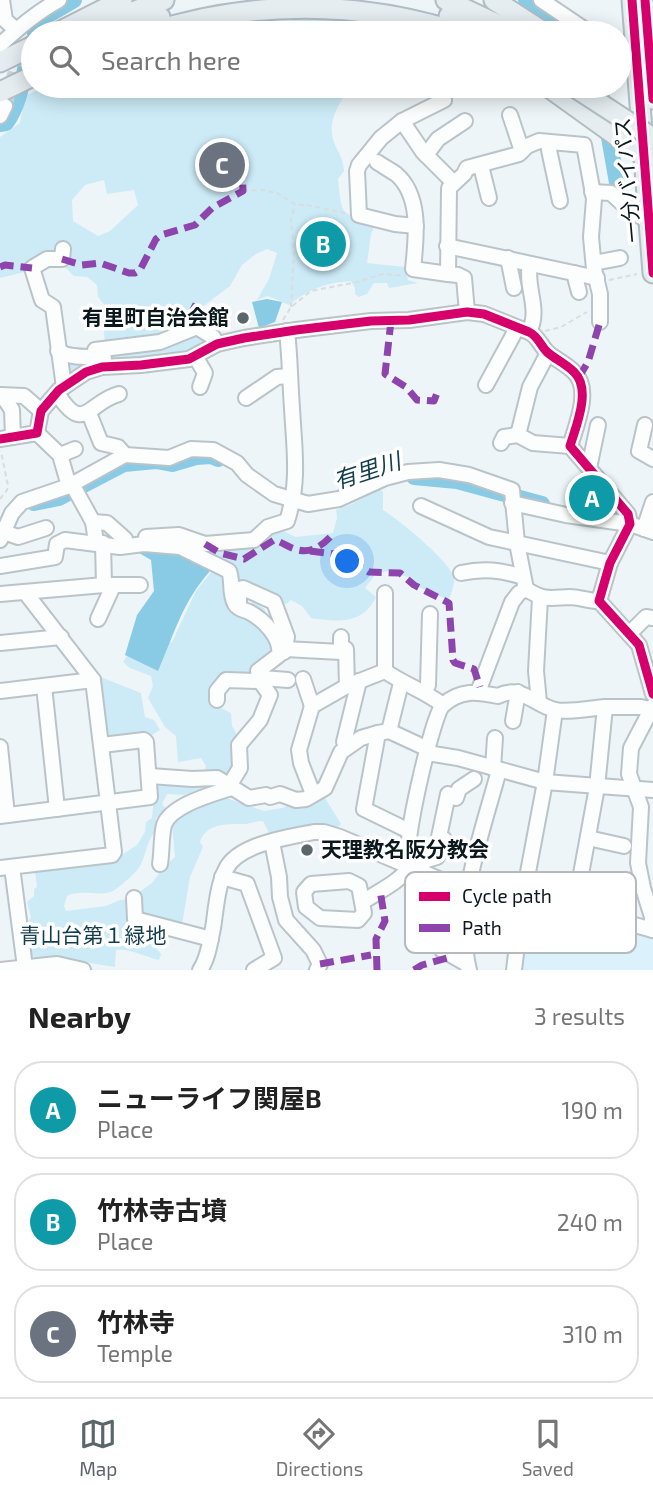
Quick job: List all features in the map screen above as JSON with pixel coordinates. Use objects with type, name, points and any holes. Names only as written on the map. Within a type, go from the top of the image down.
[{"type":"highway","points":[[81,21],[122,0]]},
{"type":"highway","points":[[109,21],[164,0]]},
{"type":"highway","points":[[149,21],[215,0]]},
{"type":"highway","points":[[398,0],[458,21]]},
{"type":"highway","points":[[446,0],[489,21]]},
{"type":"highway","points":[[494,0],[526,21]]},
{"type":"highway","name":"一分バイパス","points":[[632,0],[648,101]]},
{"type":"highway","name":"一分バイパス","points":[[645,0],[650,152],[647,198],[649,274]]},
{"type":"highway","points":[[183,21],[241,6],[318,1],[369,5],[425,21]]},
{"type":"highway","points":[[0,63],[21,38]]},
{"type":"highway","points":[[1,103],[21,86]]},
{"type":"highway","points":[[1,103],[21,89]]},
{"type":"highway","points":[[632,91],[648,101]]},
{"type":"highway","points":[[566,98],[650,152]]},
{"type":"highway","points":[[587,98],[650,152]]},
{"type":"highway","points":[[613,98],[653,125]]},
{"type":"street","points":[[2,0],[5,20],[21,26]]},
{"type":"street","points":[[37,21],[59,0]]},
{"type":"street","points":[[541,0],[572,21]]},
{"type":"street","points":[[0,46],[21,34]]},
{"type":"street","points":[[416,226],[359,215],[357,171],[381,138],[402,121],[444,98]]},
{"type":"street","points":[[510,115],[522,151]]},
{"type":"street","points":[[402,121],[426,155],[453,182]]},
{"type":"street","points":[[426,155],[439,139],[465,121]]},
{"type":"street","points":[[448,274],[449,188],[467,168],[519,154],[539,141],[584,145],[593,192],[591,237],[594,262],[598,281],[606,297],[600,322]]},
{"type":"street","points":[[550,143],[549,150],[560,201]]},
{"type":"street","points":[[377,162],[396,174],[404,183],[414,207],[416,226],[413,269],[464,278],[467,312]]},
{"type":"street","points":[[481,166],[489,198]]},
{"type":"street","points":[[593,192],[611,193],[649,222]]},
{"type":"street","points":[[447,246],[574,273],[598,281]]},
{"type":"street","points":[[63,249],[62,259],[47,259],[32,268],[42,300],[53,307],[61,390],[66,409],[73,413],[89,414],[106,398],[119,394]]},
{"type":"street","points":[[508,258],[514,288]]},
{"type":"street","points":[[594,262],[620,258]]},
{"type":"street","points":[[486,385],[535,317],[528,279],[530,264]]},
{"type":"street","points":[[574,273],[579,292]]},
{"type":"street","points":[[37,433],[41,411],[61,390],[86,372],[102,367],[189,359],[224,343],[287,331],[467,312],[484,314],[527,331],[548,353],[576,373],[582,387],[581,406],[570,446]]},
{"type":"street","points":[[95,350],[160,342],[197,327],[224,343],[235,356]]},
{"type":"street","points":[[110,543],[170,535],[179,535],[205,544],[254,540],[268,527],[287,521],[294,501],[297,453],[287,331]]},
{"type":"street","points":[[58,351],[68,356],[90,355],[157,362]]},
{"type":"street","points":[[518,435],[530,387],[548,353]]},
{"type":"street","points":[[195,356],[205,373],[200,387]]},
{"type":"street","points":[[246,398],[277,377],[290,376]]},
{"type":"street","points":[[0,396],[24,396],[41,411]]},
{"type":"street","points":[[0,396],[12,410],[4,440],[37,433]]},
{"type":"street","points":[[89,414],[101,443],[118,447],[125,455]]},
{"type":"street","points":[[589,468],[598,425]]},
{"type":"street","points":[[645,425],[639,451],[653,458]]},
{"type":"street","points":[[37,433],[60,456],[71,485],[93,522],[110,543]]},
{"type":"street","points":[[501,443],[504,437],[518,435],[533,443],[570,446],[628,514],[630,524],[610,563],[599,601]]},
{"type":"street","points":[[60,456],[75,449]]},
{"type":"street","points":[[46,528],[18,537],[2,536],[12,513],[22,502],[71,485],[125,455],[169,458],[191,449],[213,450],[237,463],[247,475],[274,494],[309,503],[340,499],[385,478],[408,472],[439,470],[469,475],[512,497],[566,515],[630,524],[649,531],[653,502]]},
{"type":"street","points":[[478,692],[512,602],[525,583],[512,497]]},
{"type":"street","points":[[421,506],[481,534],[610,563]]},
{"type":"street","points":[[93,522],[107,523],[110,543],[109,586],[98,619]]},
{"type":"street","points":[[0,566],[55,557],[55,548],[60,540],[180,547],[222,566],[231,576],[234,603],[247,611]]},
{"type":"street","points":[[461,573],[478,569],[499,570],[525,583],[540,598],[557,600],[572,597],[585,602],[599,601]]},
{"type":"street","points":[[0,594],[140,585]]},
{"type":"street","points":[[160,864],[163,829],[171,814],[230,787],[240,768],[239,745],[260,720],[270,695],[258,671],[282,651],[287,637],[274,602],[247,589],[239,589],[239,602],[274,635],[282,651]]},
{"type":"street","points":[[25,592],[93,680],[114,852],[112,855],[6,868],[25,967]]},
{"type":"street","points":[[385,593],[385,671]]},
{"type":"street","points":[[538,702],[536,671],[540,598]]},
{"type":"street","points":[[599,601],[639,645],[652,705],[631,748],[629,774],[641,807],[638,863],[653,930],[636,925]]},
{"type":"street","points":[[425,691],[428,685],[430,614]]},
{"type":"street","points":[[629,634],[646,617],[653,618]]},
{"type":"street","points":[[482,636],[497,643]]},
{"type":"street","points":[[0,643],[61,637]]},
{"type":"street","points":[[282,651],[343,646],[349,683],[344,742],[347,747]]},
{"type":"street","points":[[385,671],[401,683],[425,691],[443,705]]},
{"type":"street","points":[[310,797],[299,750],[312,706],[349,683],[385,671]]},
{"type":"street","points":[[217,701],[217,691],[226,680],[295,679],[312,706]]},
{"type":"street","points":[[0,691],[93,680]]},
{"type":"street","points":[[401,683],[383,732],[364,810],[405,829]]},
{"type":"street","points":[[44,686],[57,810]]},
{"type":"street","points":[[413,866],[409,845],[434,721],[443,705],[473,690],[498,696],[505,692],[518,692],[555,710],[652,705]]},
{"type":"street","points":[[513,721],[518,692]]},
{"type":"street","points":[[582,872],[597,787],[605,707]]},
{"type":"street","points":[[528,872],[555,710]]},
{"type":"street","points":[[150,776],[217,778],[249,798],[280,794],[296,800],[310,797],[325,788],[341,752],[347,747],[361,738],[383,732],[428,751],[545,782],[653,790]]},
{"type":"street","points":[[472,872],[496,769],[495,738]]},
{"type":"street","points":[[0,747],[4,816],[147,800],[150,797],[150,776],[146,742],[144,740],[102,745]]},
{"type":"street","points":[[407,872],[413,866],[437,857],[443,839],[439,837],[448,794],[456,798],[459,789],[474,779]]},
{"type":"street","points":[[206,968],[222,877],[227,866],[240,854],[272,842],[324,832],[426,872]]},
{"type":"street","points":[[588,838],[624,846]]},
{"type":"street","points":[[272,842],[286,920],[313,950],[320,964],[317,970]]},
{"type":"street","points":[[363,902],[405,875]]},
{"type":"street","points":[[222,877],[247,884],[274,958],[254,970]]},
{"type":"street","points":[[134,898],[135,919],[211,939]]},
{"type":"street","points":[[447,953],[468,967]]},
{"type":"street","points":[[0,970],[25,967],[83,970]]},
{"type":"path","points":[[243,191],[277,193],[296,205],[359,215]]},
{"type":"path","points":[[291,307],[295,252],[290,217],[296,205]]},
{"type":"path","points":[[598,281],[632,273],[649,274]]},
{"type":"path","points":[[270,334],[291,307],[311,291],[383,274],[407,277]]},
{"type":"path","points":[[527,331],[571,323],[606,297]]},
{"type":"path","points":[[0,499],[8,486],[4,440]]},
{"type":"shaded area","points":[[636,932],[653,938],[653,970],[517,970],[520,953],[636,953]]},
{"type":"green space","points":[[295,8],[370,21],[292,21]]},
{"type":"green space","points":[[25,98],[343,98],[333,120],[332,132],[344,171],[338,179],[342,207],[349,215],[376,223],[371,234],[367,263],[405,267],[408,280],[418,283],[389,288],[387,283],[374,283],[367,294],[359,297],[355,294],[351,281],[325,285],[289,305],[268,296],[257,300],[269,279],[277,253],[267,249],[242,265],[230,286],[201,308],[200,331],[212,343],[190,354],[68,381],[67,359],[105,346],[103,316],[106,307],[98,297],[97,285],[87,277],[74,276],[61,263],[0,278],[0,137],[20,123]],"holes":[[[104,180],[107,194],[134,190],[138,205],[110,231],[98,236],[73,221],[72,200],[85,185]]]},
{"type":"green space","points":[[380,489],[383,492],[383,510],[423,542],[451,571],[454,581],[449,600],[416,586],[408,577],[387,571],[375,575],[365,588],[376,597],[364,613],[348,620],[330,620],[311,618],[302,606],[291,600],[286,604],[239,588],[248,609],[253,601],[257,601],[265,610],[266,616],[278,623],[281,644],[250,673],[227,678],[217,706],[231,713],[232,726],[240,740],[236,772],[224,778],[204,772],[206,766],[201,758],[178,762],[176,736],[165,727],[148,698],[153,686],[151,676],[130,668],[123,662],[127,656],[172,642],[196,591],[212,571],[204,562],[204,548],[225,551],[273,531],[283,531],[296,537],[333,533],[336,510]]},
{"type":"green space","points":[[98,676],[141,693],[145,717],[154,720],[160,730],[150,736],[108,741],[105,738]]},
{"type":"green space","name":"青山台第１緑地","points":[[160,782],[209,783],[208,786],[184,795],[167,794],[162,804],[166,809],[156,818],[156,831],[136,872],[111,892],[67,896],[64,906],[66,911],[106,906],[130,899],[152,883],[175,857],[172,824],[175,814],[221,796],[264,811],[282,808],[322,793],[341,824],[337,828],[322,826],[271,837],[263,821],[219,826],[207,831],[200,842],[203,847],[190,877],[182,925],[155,929],[153,933],[153,942],[161,954],[159,960],[132,951],[116,950],[115,967],[64,959],[39,959],[31,955],[26,941],[30,932],[26,924],[31,917],[27,902],[34,896],[34,889],[37,887],[35,871],[113,861],[137,845],[145,832],[146,822],[152,818],[155,786]]},
{"type":"water","points":[[267,299],[282,302],[275,322],[259,328],[252,302]]},
{"type":"water","points":[[134,550],[183,554],[210,571],[186,606],[158,671],[125,655],[137,615],[154,591],[151,560]]},
{"type":"waterway","points":[[41,21],[74,0]]},
{"type":"waterway","points":[[526,0],[558,21]]},
{"type":"waterway","points":[[0,124],[6,123],[12,114],[21,87]]},
{"type":"waterway","points":[[602,98],[619,194],[653,215]]},
{"type":"waterway","name":"有里川","points":[[34,503],[59,498],[124,464],[156,461],[172,464],[211,456],[218,459]]},
{"type":"waterway","name":"有里川","points":[[414,477],[457,481],[542,504]]},
{"type":"tunnel","points":[[5,106],[21,50]]},
{"type":"marked path","points":[[62,259],[82,265],[100,263],[135,273],[140,270],[156,239],[161,235],[195,225],[212,208],[243,191],[242,164]]},
{"type":"marked path","points":[[0,267],[5,265],[32,268]]},
{"type":"marked path","points":[[196,304],[191,314],[197,327]]},
{"type":"marked path","points":[[391,321],[385,374],[406,387],[417,400],[434,401],[437,393]]},
{"type":"marked path","points":[[579,377],[588,362],[600,322]]},
{"type":"marked path","points":[[205,544],[220,553],[244,559],[274,540],[307,551],[322,544],[334,533]]},
{"type":"marked path","points":[[310,551],[343,555],[369,572],[400,573],[414,585],[449,603],[453,660],[474,669],[480,687]]},
{"type":"marked path","points":[[377,970],[376,939],[385,921],[380,890]]},
{"type":"marked path","points":[[320,964],[371,955]]},
{"type":"marked path","points":[[414,970],[451,957]]},
{"type":"cycle path","points":[[632,0],[653,273]]},
{"type":"cycle path","points":[[645,0],[653,99]]},
{"type":"cycle path","points":[[0,439],[37,433],[41,411],[59,390],[86,372],[102,367],[189,359],[217,344],[296,330],[467,312],[484,314],[532,334],[547,352],[571,369],[579,379],[582,388],[581,408],[570,446],[628,514],[630,524],[610,563],[599,601],[639,645],[653,694]]},
{"type":"place","name":"竹林寺","points":[[222,165]]},
{"type":"place","name":"竹林寺古墳","points":[[323,244]]},
{"type":"place","name":"有里町自治会館","points":[[243,318]]},
{"type":"place","name":"ニューライフ関屋B","points":[[592,498]]},
{"type":"place","name":"天理教名阪分教会","points":[[307,850]]}]
